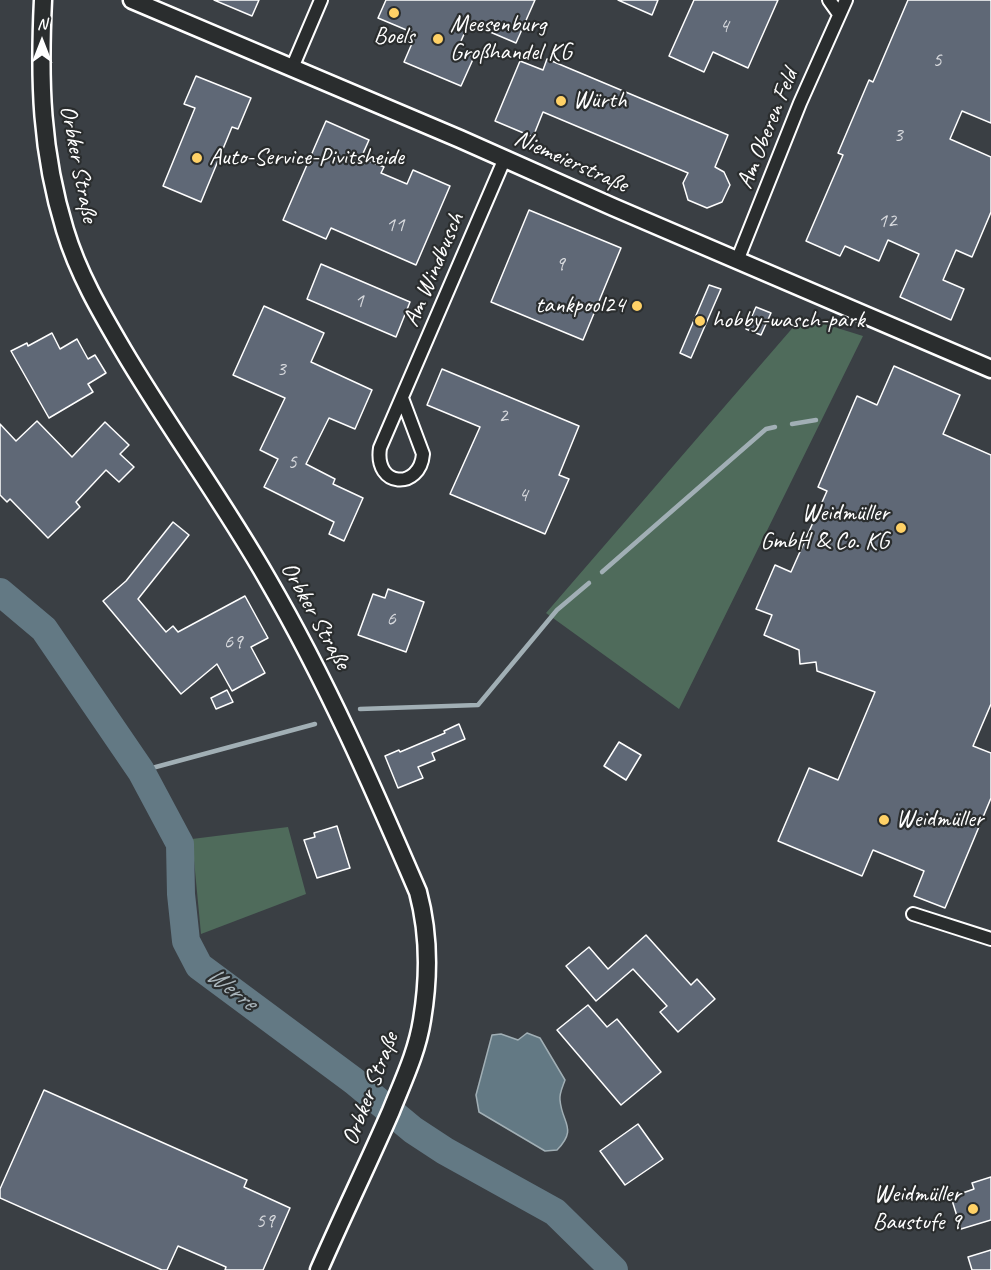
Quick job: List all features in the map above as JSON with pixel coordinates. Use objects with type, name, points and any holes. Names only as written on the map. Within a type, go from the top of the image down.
[{"type":"street","name":"Orbker Straße","points":[[43,0],[43,123],[56,199],[85,282],[130,363],[242,538],[301,638],[346,729],[418,892],[424,915],[426,984],[422,1021],[410,1066],[319,1270]]},
{"type":"street","name":"Niemeierstraße","points":[[132,0],[505,158],[737,261],[991,369]]},
{"type":"street","points":[[292,68],[321,0]]},
{"type":"street","points":[[829,0],[839,14]]},
{"type":"street","name":"Am Oberen Feld","points":[[737,261],[801,103],[846,0]]},
{"type":"street","name":"Am Windbusch","points":[[402,398],[423,454],[423,463],[412,477],[399,480],[390,478],[382,471],[378,460],[380,448],[505,158]]},
{"type":"street","points":[[913,914],[991,939]]},
{"type":"green space","points":[[802,317],[863,336],[679,709],[546,613]]},
{"type":"green space","points":[[288,827],[306,894],[201,934],[192,839]]},
{"type":"water","points":[[527,1033],[540,1038],[565,1080],[560,1098],[568,1131],[557,1150],[545,1151],[479,1112],[476,1095],[492,1035],[501,1034],[518,1040]]},
{"type":"building","points":[[214,0],[259,0],[252,16]]},
{"type":"building","name":"Meesenburg Großhandel KG","points":[[386,0],[535,0],[516,43],[469,23],[457,50],[474,57],[461,86],[404,62],[416,34],[378,18]]},
{"type":"building","points":[[618,0],[658,0],[652,15]]},
{"type":"building","points":[[694,0],[778,0],[748,68],[713,52],[704,72],[669,56]]},
{"type":"building","points":[[908,0],[991,0],[991,123],[962,111],[950,139],[991,157],[991,212],[972,257],[956,250],[943,280],[964,289],[951,320],[900,297],[919,254],[888,240],[879,261],[845,246],[840,256],[806,241],[843,155],[838,153],[869,80],[873,82]]},
{"type":"building","points":[[547,59],[728,135],[715,167],[724,172],[730,185],[722,202],[707,208],[688,200],[683,183],[688,173],[543,112],[533,137],[495,121],[520,61],[543,70]]},
{"type":"building","name":"Auto-Service-Pivitsheide","points":[[196,76],[251,98],[238,129],[232,127],[201,202],[163,186],[195,108],[184,104]]},
{"type":"building","points":[[326,121],[369,140],[361,158],[384,167],[381,173],[407,184],[413,170],[450,186],[416,265],[331,228],[326,239],[283,220]]},
{"type":"building","points":[[529,210],[621,248],[583,340],[491,302]]},
{"type":"building","points":[[321,264],[410,302],[396,337],[307,299]]},
{"type":"building","name":"hobby-wasch-park","points":[[709,285],[721,289],[691,358],[680,353]]},
{"type":"building","points":[[264,306],[324,333],[311,362],[372,390],[355,429],[329,418],[306,464],[335,479],[333,484],[363,498],[344,541],[329,534],[334,522],[264,487],[278,459],[260,450],[285,398],[233,375]]},
{"type":"building","points":[[756,307],[771,313],[761,335],[746,329]]},
{"type":"building","points":[[52,333],[60,349],[77,339],[88,359],[95,355],[106,373],[88,384],[93,392],[49,418],[11,351],[27,343],[28,346]]},
{"type":"building","name":"Weidmüller GmbH & Co. KG","points":[[894,366],[960,395],[943,434],[991,455],[991,704],[973,746],[991,753],[991,798],[945,908],[914,896],[924,871],[873,850],[862,876],[778,841],[809,768],[838,780],[875,692],[817,671],[816,662],[800,664],[799,650],[764,635],[772,615],[756,609],[775,565],[791,572],[827,491],[818,487],[857,396],[877,405]]},
{"type":"building","points":[[442,369],[579,426],[559,475],[569,479],[545,534],[450,494],[480,427],[427,405]]},
{"type":"building","points":[[37,421],[72,457],[105,422],[129,445],[120,454],[134,467],[119,482],[106,470],[76,502],[80,507],[48,538],[10,499],[7,502],[0,495],[0,424],[16,441]]},
{"type":"building","points":[[173,522],[189,535],[138,599],[166,632],[173,626],[178,632],[245,596],[268,638],[251,647],[265,673],[232,691],[217,664],[181,694],[103,601],[126,581]]},
{"type":"building","points":[[388,589],[424,602],[406,652],[358,635],[373,594],[385,598]]},
{"type":"building","points":[[227,690],[233,702],[216,709],[211,698]]},
{"type":"building","points":[[459,724],[465,739],[432,753],[435,760],[418,767],[423,778],[398,788],[385,756],[445,733],[444,731]]},
{"type":"building","points":[[619,742],[641,755],[626,780],[604,766]]},
{"type":"building","points":[[337,826],[350,868],[317,878],[304,840],[315,837],[314,833]]},
{"type":"building","points":[[646,935],[691,985],[697,979],[715,999],[678,1032],[660,1012],[667,1006],[633,969],[596,1001],[566,966],[589,947],[608,969]]},
{"type":"building","points":[[588,1005],[607,1027],[617,1019],[661,1072],[621,1105],[557,1030]]},
{"type":"building","points":[[44,1090],[247,1180],[244,1187],[290,1208],[263,1270],[225,1270],[226,1267],[178,1246],[167,1270],[162,1270],[0,1198],[0,1189]]},
{"type":"building","points":[[638,1124],[663,1159],[625,1185],[600,1151]]},
{"type":"building","name":"Weidmüller Baustufe 9","points":[[991,1177],[991,1220],[961,1229],[951,1197],[974,1189],[972,1183]]},
{"type":"building","name":"Weidmüller Baustufe 9","points":[[991,1250],[991,1270],[972,1270],[968,1257]]},
{"type":"waterway","points":[[792,424],[816,420]]},
{"type":"waterway","points":[[602,572],[766,429],[775,427]]},
{"type":"waterway","points":[[360,709],[478,705],[557,610],[589,583]]},
{"type":"waterway","name":"Werre","points":[[0,592],[44,629],[141,771],[180,844],[181,894],[186,941],[199,966],[354,1081],[413,1130],[445,1151],[555,1212],[614,1270]]},
{"type":"waterway","points":[[141,771],[315,724]]},
{"type":"place","name":"Boels","points":[[394,13]]},
{"type":"place","name":"Meesenburg Großhandel KG","points":[[438,39]]},
{"type":"place","name":"Würth","points":[[561,101]]},
{"type":"place","name":"Auto-Service-Pivitsheide","points":[[197,158]]},
{"type":"place","name":"tankpool24","points":[[637,306]]},
{"type":"place","name":"hobby-wasch-park","points":[[700,321]]},
{"type":"place","name":"Weidmüller GmbH & Co. KG","points":[[901,528]]},
{"type":"place","name":"Weidmüller","points":[[884,820]]},
{"type":"place","name":"Weidmüller Baustufe 9","points":[[973,1209]]}]
